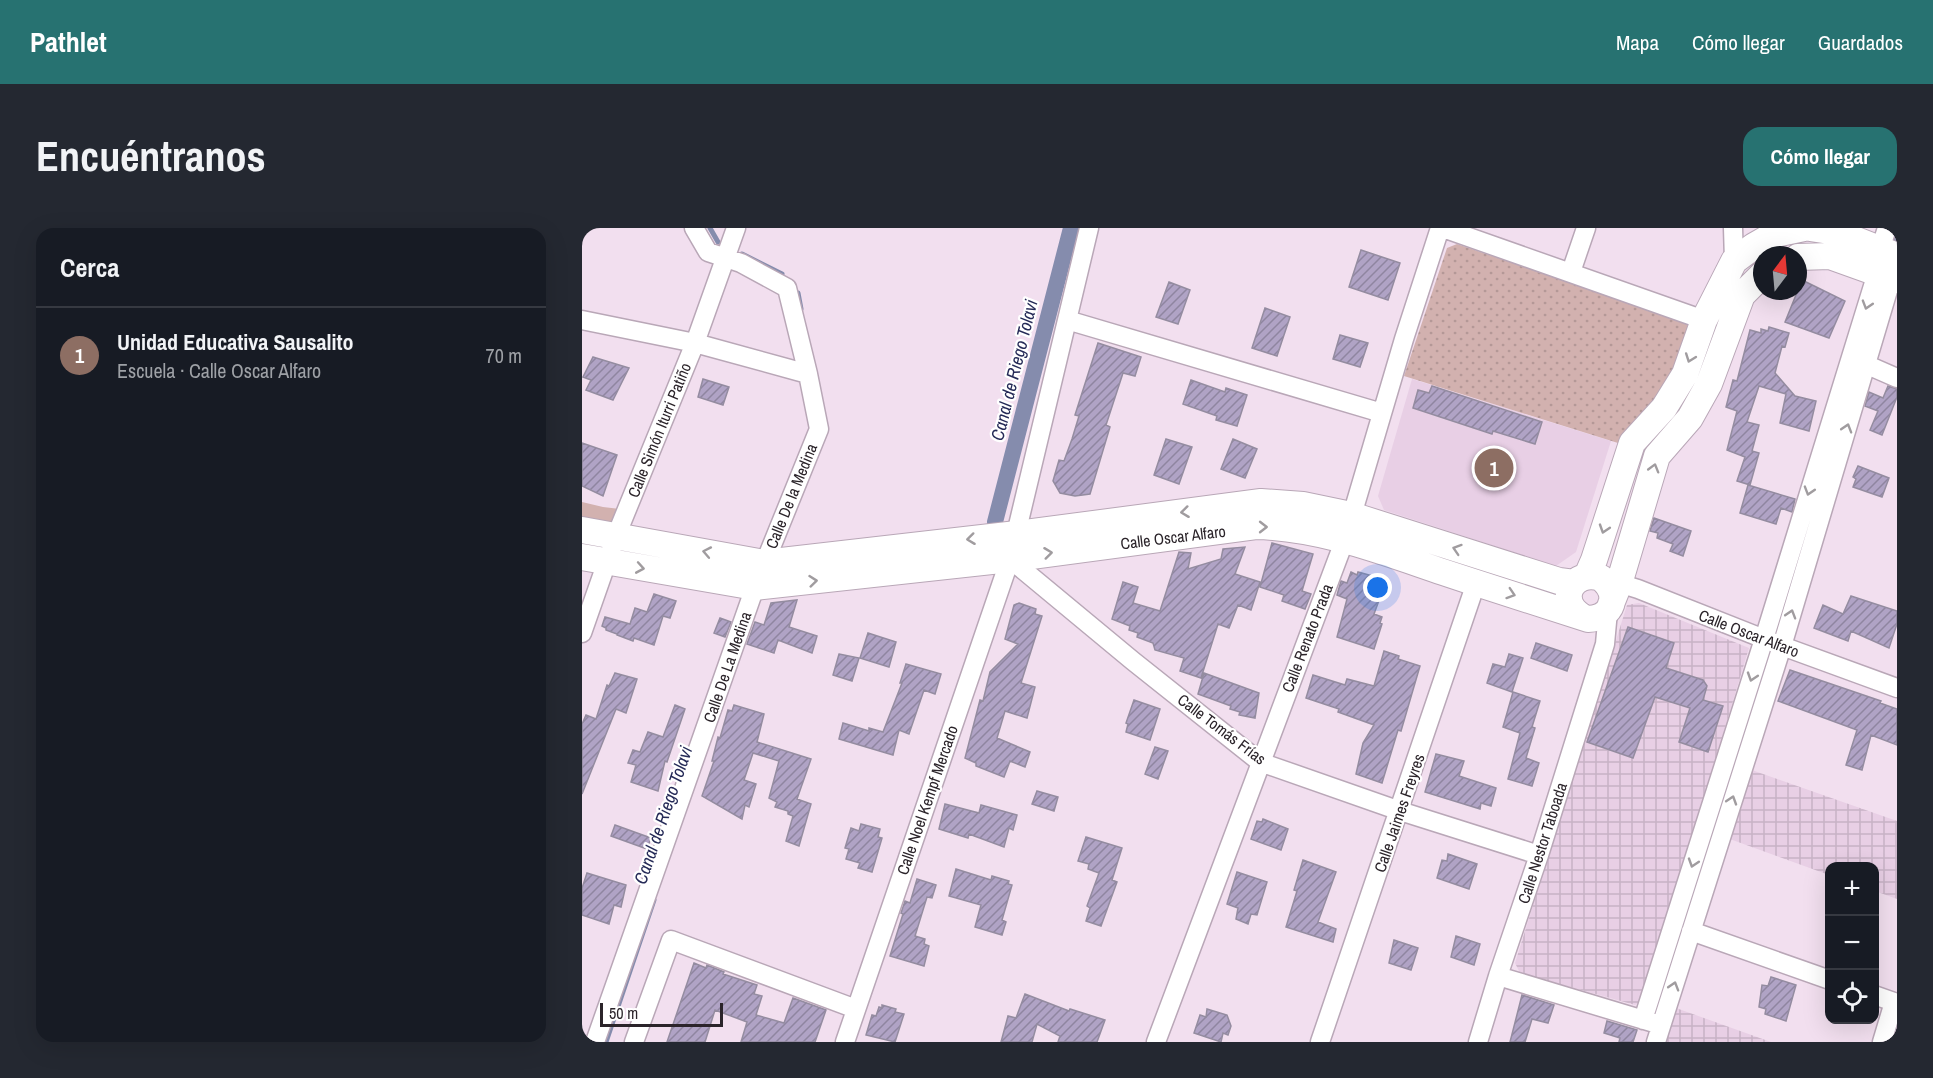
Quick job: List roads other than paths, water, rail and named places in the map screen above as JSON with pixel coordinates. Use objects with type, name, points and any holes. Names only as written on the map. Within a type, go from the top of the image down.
[{"type":"main road","points":[[1596,596],[1594,560],[1632,442],[1664,408],[1684,374],[1704,320],[1734,261],[1775,234],[1804,228]]},
{"type":"main road","points":[[1810,228],[1836,232],[1890,260]]},
{"type":"main road","points":[[1807,257],[1890,260]]},
{"type":"main road","points":[[1596,596],[1657,456],[1690,418],[1709,384],[1742,295],[1753,284]]},
{"type":"main road","name":"Calle Oscar Alfaro","points":[[582,530],[764,563],[1017,534],[1261,502],[1303,505],[1476,583],[1596,596]]},
{"type":"main road","name":"Calle Oscar Alfaro","points":[[582,557],[755,588],[1010,559],[1256,526],[1348,527],[1559,581],[1596,596]]},
{"type":"street","points":[[694,228],[708,252],[726,259]]},
{"type":"street","name":"Calle Simón Iturri Patiño","points":[[582,633],[616,536],[695,343],[736,228]]},
{"type":"street","name":"Calle Noel Kempf Mercado","points":[[845,1042],[1010,559],[1089,228]]},
{"type":"street","points":[[1442,228],[1704,320]]},
{"type":"street","name":"Calle Renato Prada","points":[[1156,1042],[1348,527],[1442,228]]},
{"type":"street","points":[[1571,272],[1586,228]]},
{"type":"street","points":[[1733,228],[1734,261]]},
{"type":"street","name":"Calle De la Medina","points":[[726,259],[741,263],[787,288],[819,429],[764,563]]},
{"type":"street","points":[[1653,1029],[1690,931],[1782,646],[1865,364],[1890,260]]},
{"type":"street","points":[[1653,1029],[1764,639],[1890,260]]},
{"type":"street","points":[[582,320],[695,343],[808,374]]},
{"type":"street","points":[[1067,320],[1382,413]]},
{"type":"street","points":[[1865,364],[1897,378]]},
{"type":"street","name":"Calle Tomás Frías","points":[[1010,559],[1260,762],[1400,811],[1539,855]]},
{"type":"street","name":"Calle De La Medina","points":[[595,1042],[764,563]]},
{"type":"street","name":"Calle Jaimes Freyres","points":[[1320,1042],[1476,583]]},
{"type":"street","name":"Calle Oscar Alfaro","points":[[1596,596],[1638,589],[1782,646],[1897,688]]},
{"type":"street","name":"Calle Nestor Taboada","points":[[1478,1042],[1605,644],[1599,631],[1596,596]]},
{"type":"street","points":[[1690,931],[1825,978]]},
{"type":"street","points":[[634,1042],[671,940],[856,1009]]},
{"type":"street","points":[[1498,976],[1653,1029]]},
{"type":"street","points":[[1879,997],[1895,1003],[1882,1042]]},
{"type":"waterway","name":"Canal de Riego Tolavi","points":[[710,228],[718,242]]},
{"type":"waterway","name":"Canal de Riego Tolavi","points":[[995,522],[1071,228]]},
{"type":"waterway","points":[[1893,242],[1897,230]]},
{"type":"waterway","name":"Canal de Riego Tolavi","points":[[742,254],[782,274]]},
{"type":"waterway","name":"Canal de Riego Tolavi","points":[[798,293],[801,309]]},
{"type":"waterway","points":[[1699,872],[1732,775]]},
{"type":"waterway","name":"Canal de Riego Tolavi","points":[[606,1042],[654,900]]},
{"type":"place","name":"Unidad Educativa Sausalito","points":[[1494,468]]}]
